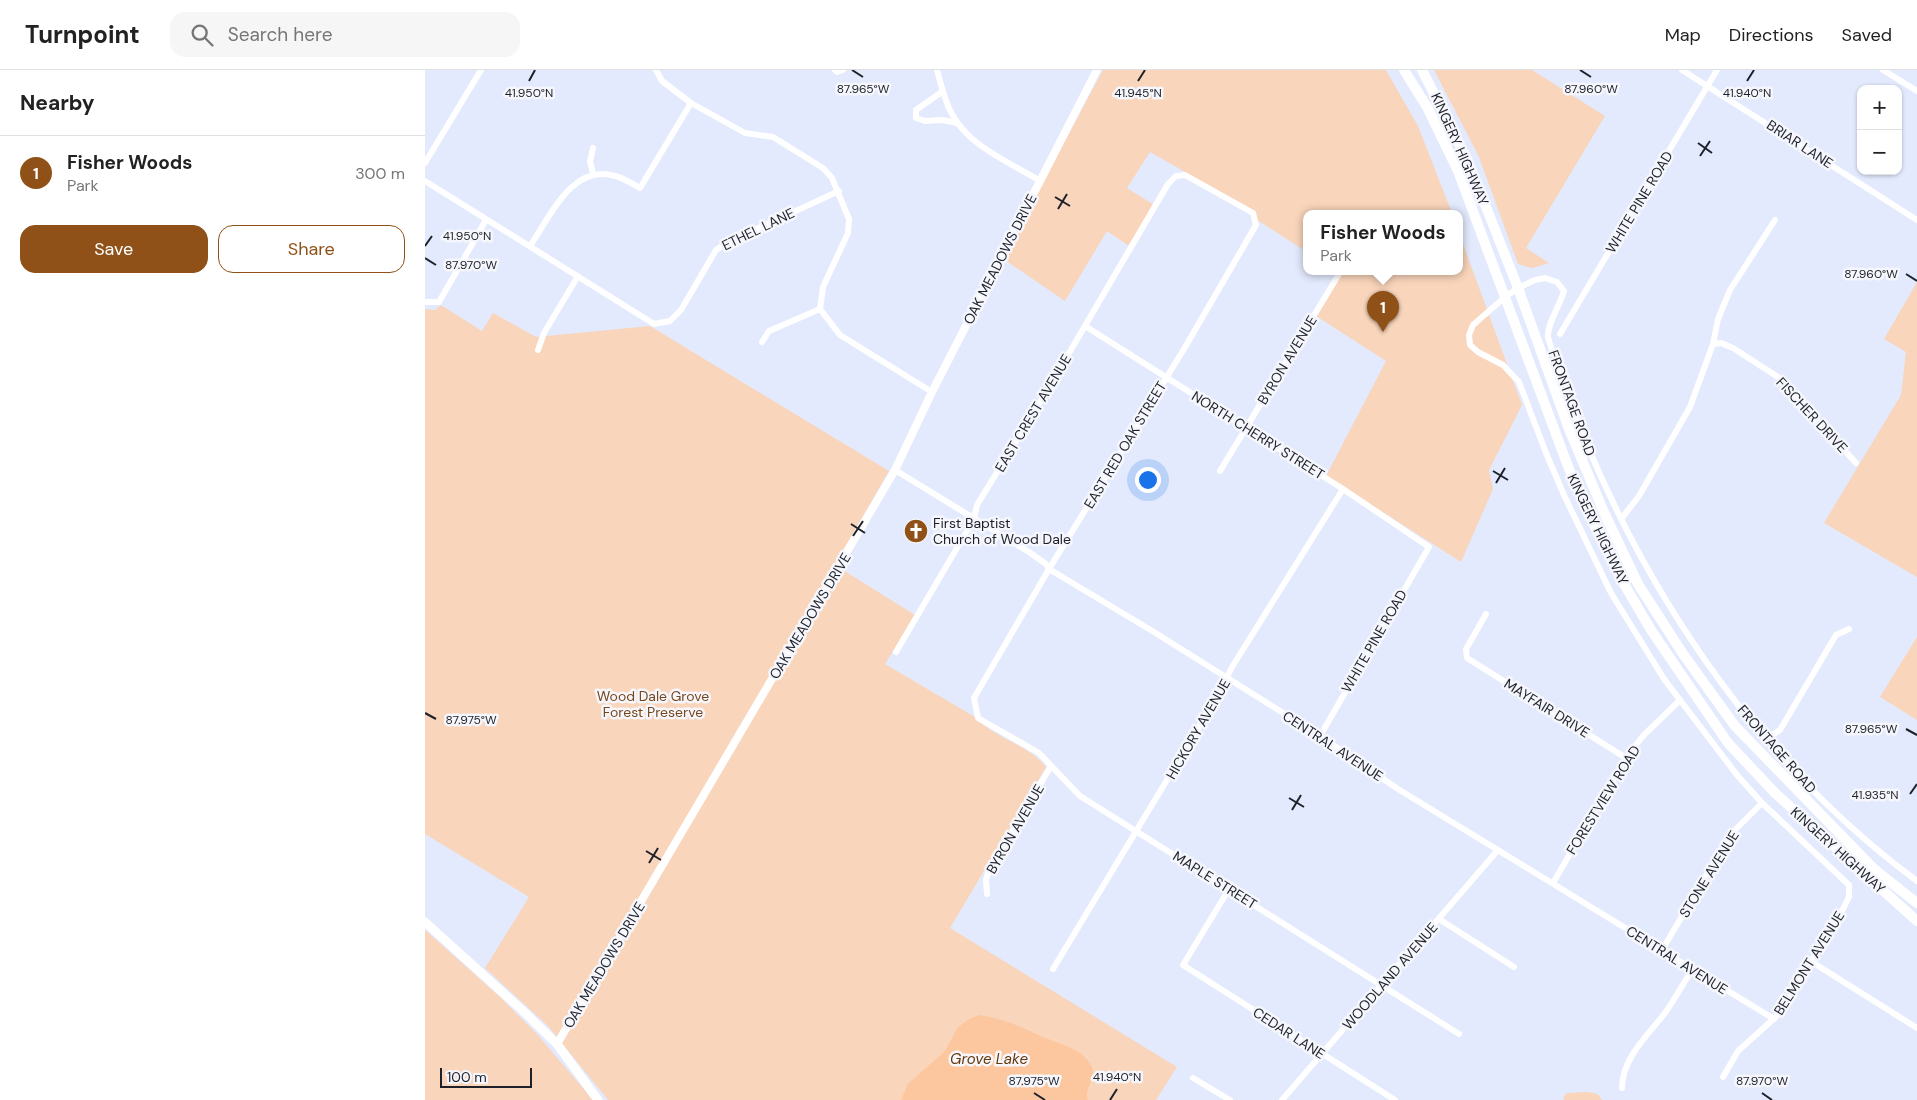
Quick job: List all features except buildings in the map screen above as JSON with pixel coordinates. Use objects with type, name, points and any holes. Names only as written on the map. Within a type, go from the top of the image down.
[{"type":"highway","name":"KINGERY HIGHWAY","points":[[1403,70],[1427,107],[1458,171],[1569,469],[1621,580],[1651,630],[1728,742],[1775,793],[1914,917]]},
{"type":"highway","name":"KINGERY HIGHWAY","points":[[1422,70],[1468,161],[1518,288],[1569,429],[1603,510],[1638,584],[1683,654],[1735,726],[1873,868],[1917,903]]},
{"type":"highway","points":[[1873,868],[1917,896]]},
{"type":"main road","points":[[425,922],[557,1044],[598,1098]]},
{"type":"street","points":[[425,163],[481,70]]},
{"type":"street","points":[[656,70],[662,81],[691,103],[735,128],[745,132],[773,137],[823,168],[832,178],[849,219],[848,233],[823,287],[820,309],[840,335],[932,392]]},
{"type":"street","points":[[835,70],[837,72],[843,70]]},
{"type":"street","points":[[937,70],[947,105],[957,123],[974,142],[1039,180]]},
{"type":"street","name":"OAK MEADOWS DRIVE","points":[[557,1044],[895,470],[932,392],[1039,180],[1097,70]]},
{"type":"street","name":"BRIAR LANE","points":[[1682,70],[1917,220]]},
{"type":"street","name":"WHITE PINE ROAD","points":[[1560,334],[1717,70]]},
{"type":"street","points":[[1883,70],[1917,91]]},
{"type":"street","points":[[943,91],[916,110],[917,118],[925,121],[942,120],[957,123]]},
{"type":"street","points":[[530,246],[566,192],[579,180],[593,174],[615,176],[640,188],[691,103]]},
{"type":"street","points":[[593,148],[590,162],[593,174]]},
{"type":"street","name":"EAST CREST AVENUE","points":[[896,652],[974,519],[977,505],[1168,184],[1176,176],[1185,175],[1253,213],[1256,225]]},
{"type":"street","points":[[425,181],[578,276],[544,333],[538,350]]},
{"type":"street","name":"ETHEL LANE","points":[[578,276],[654,324],[670,322],[681,310],[716,250],[726,243],[839,191]]},
{"type":"street","points":[[425,302],[439,302],[487,220]]},
{"type":"street","points":[[1621,518],[1639,496],[1690,407],[1713,344],[1718,319],[1730,290],[1775,220]]},
{"type":"street","name":"EAST RED OAK STREET","points":[[978,718],[974,698],[1049,568],[1166,378],[1256,225]]},
{"type":"street","name":"BYRON AVENUE","points":[[1219,471],[1338,275]]},
{"type":"street","name":"FRONTAGE ROAD","points":[[1850,890],[1849,885],[1840,875],[1762,803],[1737,775],[1664,679],[1611,593],[1564,495],[1519,382],[1503,365],[1478,352],[1470,344],[1469,335],[1473,324],[1518,288],[1535,280],[1545,278],[1557,282],[1564,291],[1548,335],[1578,423],[1600,476],[1639,553],[1686,632],[1747,717],[1807,786],[1886,858],[1917,881]]},
{"type":"street","points":[[762,342],[769,331],[820,309]]},
{"type":"street","name":"NORTH CHERRY STREET","points":[[1085,326],[1343,489],[1429,547]]},
{"type":"street","name":"FISCHER DRIVE","points":[[1713,344],[1721,343],[1733,348],[1778,377],[1856,462]]},
{"type":"street","name":"CENTRAL AVENUE","points":[[895,470],[1029,552],[1049,568],[1319,736],[1398,789],[1774,1019]]},
{"type":"street","name":"HICKORY AVENUE","points":[[1053,969],[1137,832],[1232,667],[1343,489]]},
{"type":"street","name":"WHITE PINE ROAD","points":[[1319,736],[1429,547]]},
{"type":"street","name":"MAYFAIR DRIVE","points":[[1486,614],[1467,648],[1467,658],[1626,758]]},
{"type":"street","points":[[1766,739],[1780,730],[1836,635],[1849,629]]},
{"type":"street","name":"FORESTVIEW ROAD","points":[[1553,883],[1626,758],[1643,736],[1680,700]]},
{"type":"street","name":"MAPLE STREET","points":[[978,718],[1039,753],[1080,796],[1459,1034]]},
{"type":"street","name":"BYRON AVENUE","points":[[987,894],[986,880],[988,873],[1051,766]]},
{"type":"street","name":"STONE AVENUE","points":[[1662,950],[1730,835],[1762,803]]},
{"type":"street","name":"WOODLAND AVENUE","points":[[1281,1100],[1498,850]]},
{"type":"street","name":"CEDAR LANE","points":[[1229,889],[1183,965],[1395,1100]]},
{"type":"street","name":"BELMONT AVENUE","points":[[1723,1077],[1738,1052],[1779,1014],[1843,909],[1850,890]]},
{"type":"street","points":[[1439,919],[1514,966]]},
{"type":"street","points":[[1812,962],[1917,1028]]},
{"type":"street","points":[[1622,1088],[1624,1072],[1627,1066],[1692,970]]},
{"type":"street","points":[[1193,1078],[1229,1100]]},
{"type":"green space","points":[[1103,70],[1386,70],[1418,126],[1451,210],[1303,210],[1303,249],[1257,220],[1254,211],[1150,152],[1127,188],[1154,205],[1129,246],[1107,231],[1065,301],[1002,258]]},
{"type":"green space","points":[[1434,70],[1532,70],[1605,116],[1526,248],[1549,263],[1532,268],[1518,264],[1479,157]]},
{"type":"green space","points":[[1463,244],[1522,405],[1489,470],[1493,489],[1461,562],[1326,476],[1386,361],[1316,316],[1340,275],[1463,275]]},
{"type":"green space","points":[[1917,282],[1917,577],[1824,523],[1901,395],[1906,352],[1884,339]]},
{"type":"green space","name":"Wood Dale Grove Forest Preserve","points":[[441,305],[482,331],[493,313],[536,337],[650,326],[889,471],[835,565],[915,615],[885,664],[975,717],[992,731],[1039,759],[1046,767],[950,928],[1177,1067],[1156,1100],[608,1100],[548,1026],[485,968],[529,897],[425,834],[425,309],[435,310]]},
{"type":"green space","points":[[1917,637],[1917,720],[1880,697]]},
{"type":"green space","points":[[425,930],[500,997],[537,1034],[593,1100],[425,1100]]},
{"type":"green space","points":[[1587,1092],[1598,1094],[1602,1100],[1564,1100],[1563,1097],[1567,1093]]},
{"type":"water","name":"Grove Lake","points":[[980,1015],[1015,1025],[1067,1046],[1081,1054],[1093,1071],[1092,1080],[1087,1092],[1088,1100],[901,1100],[908,1084],[945,1051],[958,1027],[971,1018]]},
{"type":"place","name":"Fisher Woods","points":[[1383,332]]},
{"type":"place","name":"First Baptist Church of Wood Dale","points":[[916,531]]}]
